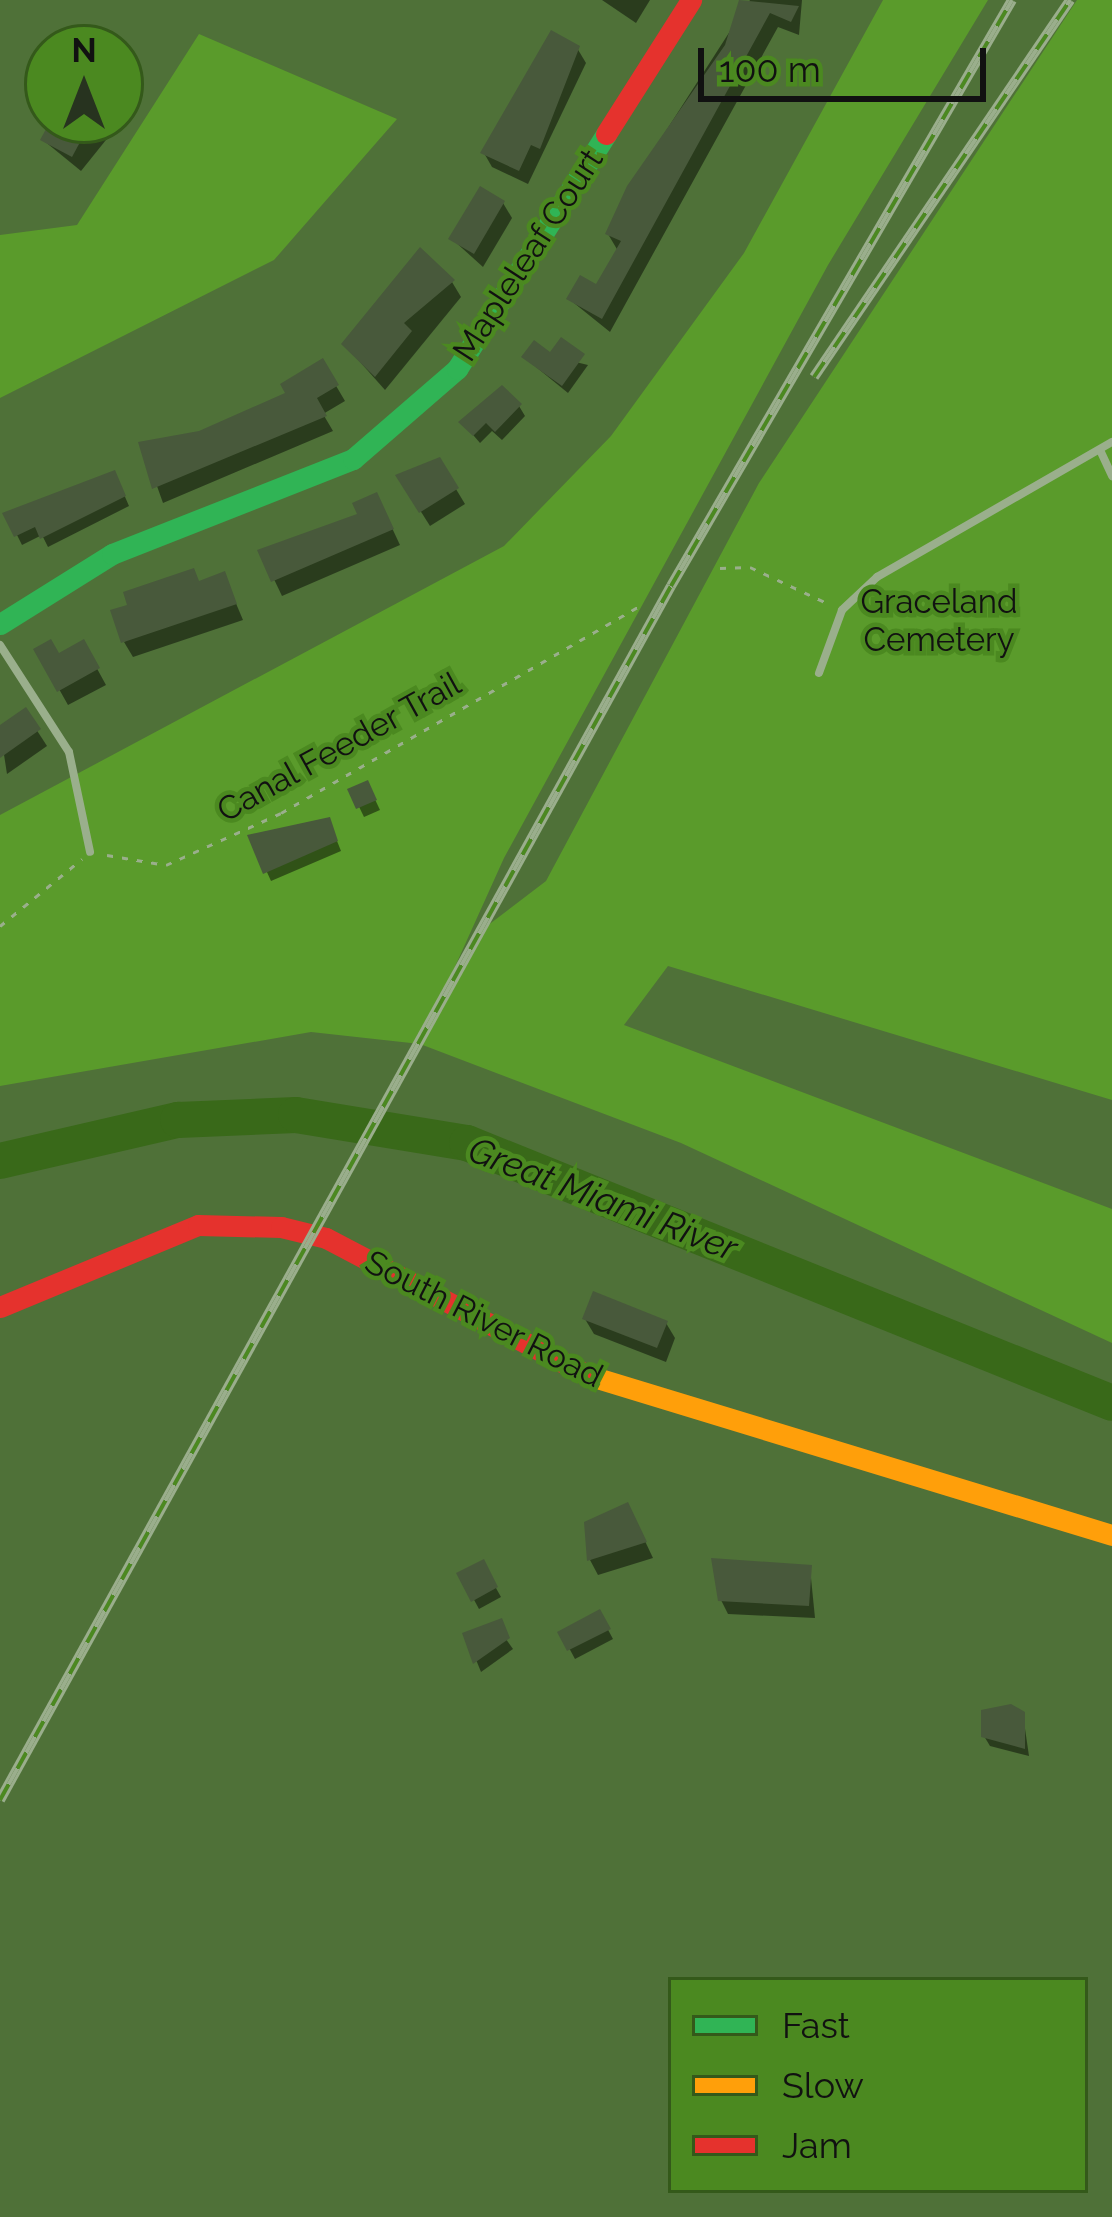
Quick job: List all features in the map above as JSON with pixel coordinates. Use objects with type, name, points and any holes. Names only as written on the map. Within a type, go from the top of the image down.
[{"type":"street","name":"Mapleleaf Court","points":[[0,624],[112,554],[352,459],[457,369],[692,0]]},
{"type":"street","name":"South River Road","points":[[0,1307],[198,1225],[281,1227],[326,1238],[597,1380],[1112,1535]]},
{"type":"lane","points":[[819,673],[842,610],[877,577],[1112,442]]},
{"type":"lane","points":[[1100,449],[1112,476]]},
{"type":"lane","points":[[0,645],[69,752],[90,852]]},
{"type":"path","points":[[720,568],[750,567],[842,610]]},
{"type":"path","name":"Canal Feeder Trail","points":[[90,852],[166,865],[281,813],[639,606]]},
{"type":"path","points":[[0,926],[90,852]]},
{"type":"green space","name":"Graceland Cemetery","points":[[883,0],[988,0],[828,265],[504,858],[430,1022],[483,929],[546,881],[759,483],[1077,0],[1112,0],[1112,1100],[668,966],[624,1025],[1112,1209],[1112,1343],[681,1143],[420,1044],[311,1032],[0,1086],[0,815],[504,546],[611,436],[744,253]]},
{"type":"green space","points":[[199,34],[397,119],[274,260],[0,398],[0,235],[77,225],[129,144],[144,144],[144,120]]},
{"type":"building","points":[[739,0],[799,6],[791,22],[770,13],[602,319],[566,299],[580,275],[596,284],[621,241],[605,234],[627,186],[725,45]]},
{"type":"building","points":[[551,30],[580,46],[540,149],[531,145],[519,171],[480,153]]},
{"type":"building","points":[[48,144],[79,144],[72,157]]},
{"type":"building","points":[[480,186],[505,201],[474,254],[448,239]]},
{"type":"building","points":[[420,247],[455,280],[404,323],[412,331],[375,377],[341,344]]},
{"type":"building","points":[[561,337],[585,354],[562,386],[521,357],[534,340],[550,352]]},
{"type":"building","points":[[323,358],[339,385],[317,398],[327,416],[152,489],[138,442],[199,431],[285,393],[280,384]]},
{"type":"building","points":[[502,385],[522,404],[495,432],[486,423],[473,436],[458,422]]},
{"type":"building","points":[[440,457],[459,488],[419,513],[395,475]]},
{"type":"building","points":[[115,470],[126,496],[40,539],[35,527],[14,537],[2,513]]},
{"type":"building","points":[[377,492],[394,529],[271,582],[257,550],[357,514],[352,503]]},
{"type":"building","points":[[194,568],[199,581],[225,571],[237,604],[121,643],[110,610],[127,605],[123,592]]},
{"type":"building","points":[[51,639],[59,653],[84,639],[100,668],[57,692],[33,649]]},
{"type":"building","points":[[26,707],[41,729],[0,758],[0,725]]},
{"type":"building","points":[[368,780],[377,800],[356,809],[347,789]]},
{"type":"building","points":[[330,817],[338,841],[263,874],[247,835]]},
{"type":"building","points":[[593,1291],[668,1321],[657,1348],[582,1319]]},
{"type":"building","points":[[628,1502],[647,1542],[587,1561],[584,1522]]},
{"type":"building","points":[[711,1558],[812,1565],[809,1606],[718,1601]]},
{"type":"building","points":[[484,1559],[498,1587],[471,1602],[456,1573]]},
{"type":"building","points":[[600,1609],[611,1629],[567,1651],[557,1632]]},
{"type":"building","points":[[502,1618],[510,1638],[473,1664],[462,1633]]},
{"type":"building","points":[[1011,1704],[1025,1712],[1025,1749],[981,1737],[981,1710]]},
{"type":"waterway","name":"Great Miami River","points":[[0,1161],[178,1120],[296,1115],[467,1143],[1112,1403]]},
{"type":"railway","points":[[0,1800],[671,586],[1012,0]]},
{"type":"railway","points":[[814,377],[1070,0]]},
{"type":"traffic: fast","points":[[0,624],[112,554],[353,459],[457,369],[606,134]]},
{"type":"traffic: slow","points":[[587,1375],[1112,1535]]},
{"type":"traffic: jam","points":[[606,134],[691,0]]},
{"type":"traffic: jam","points":[[0,1307],[198,1225],[281,1227],[326,1238],[587,1375]]}]
